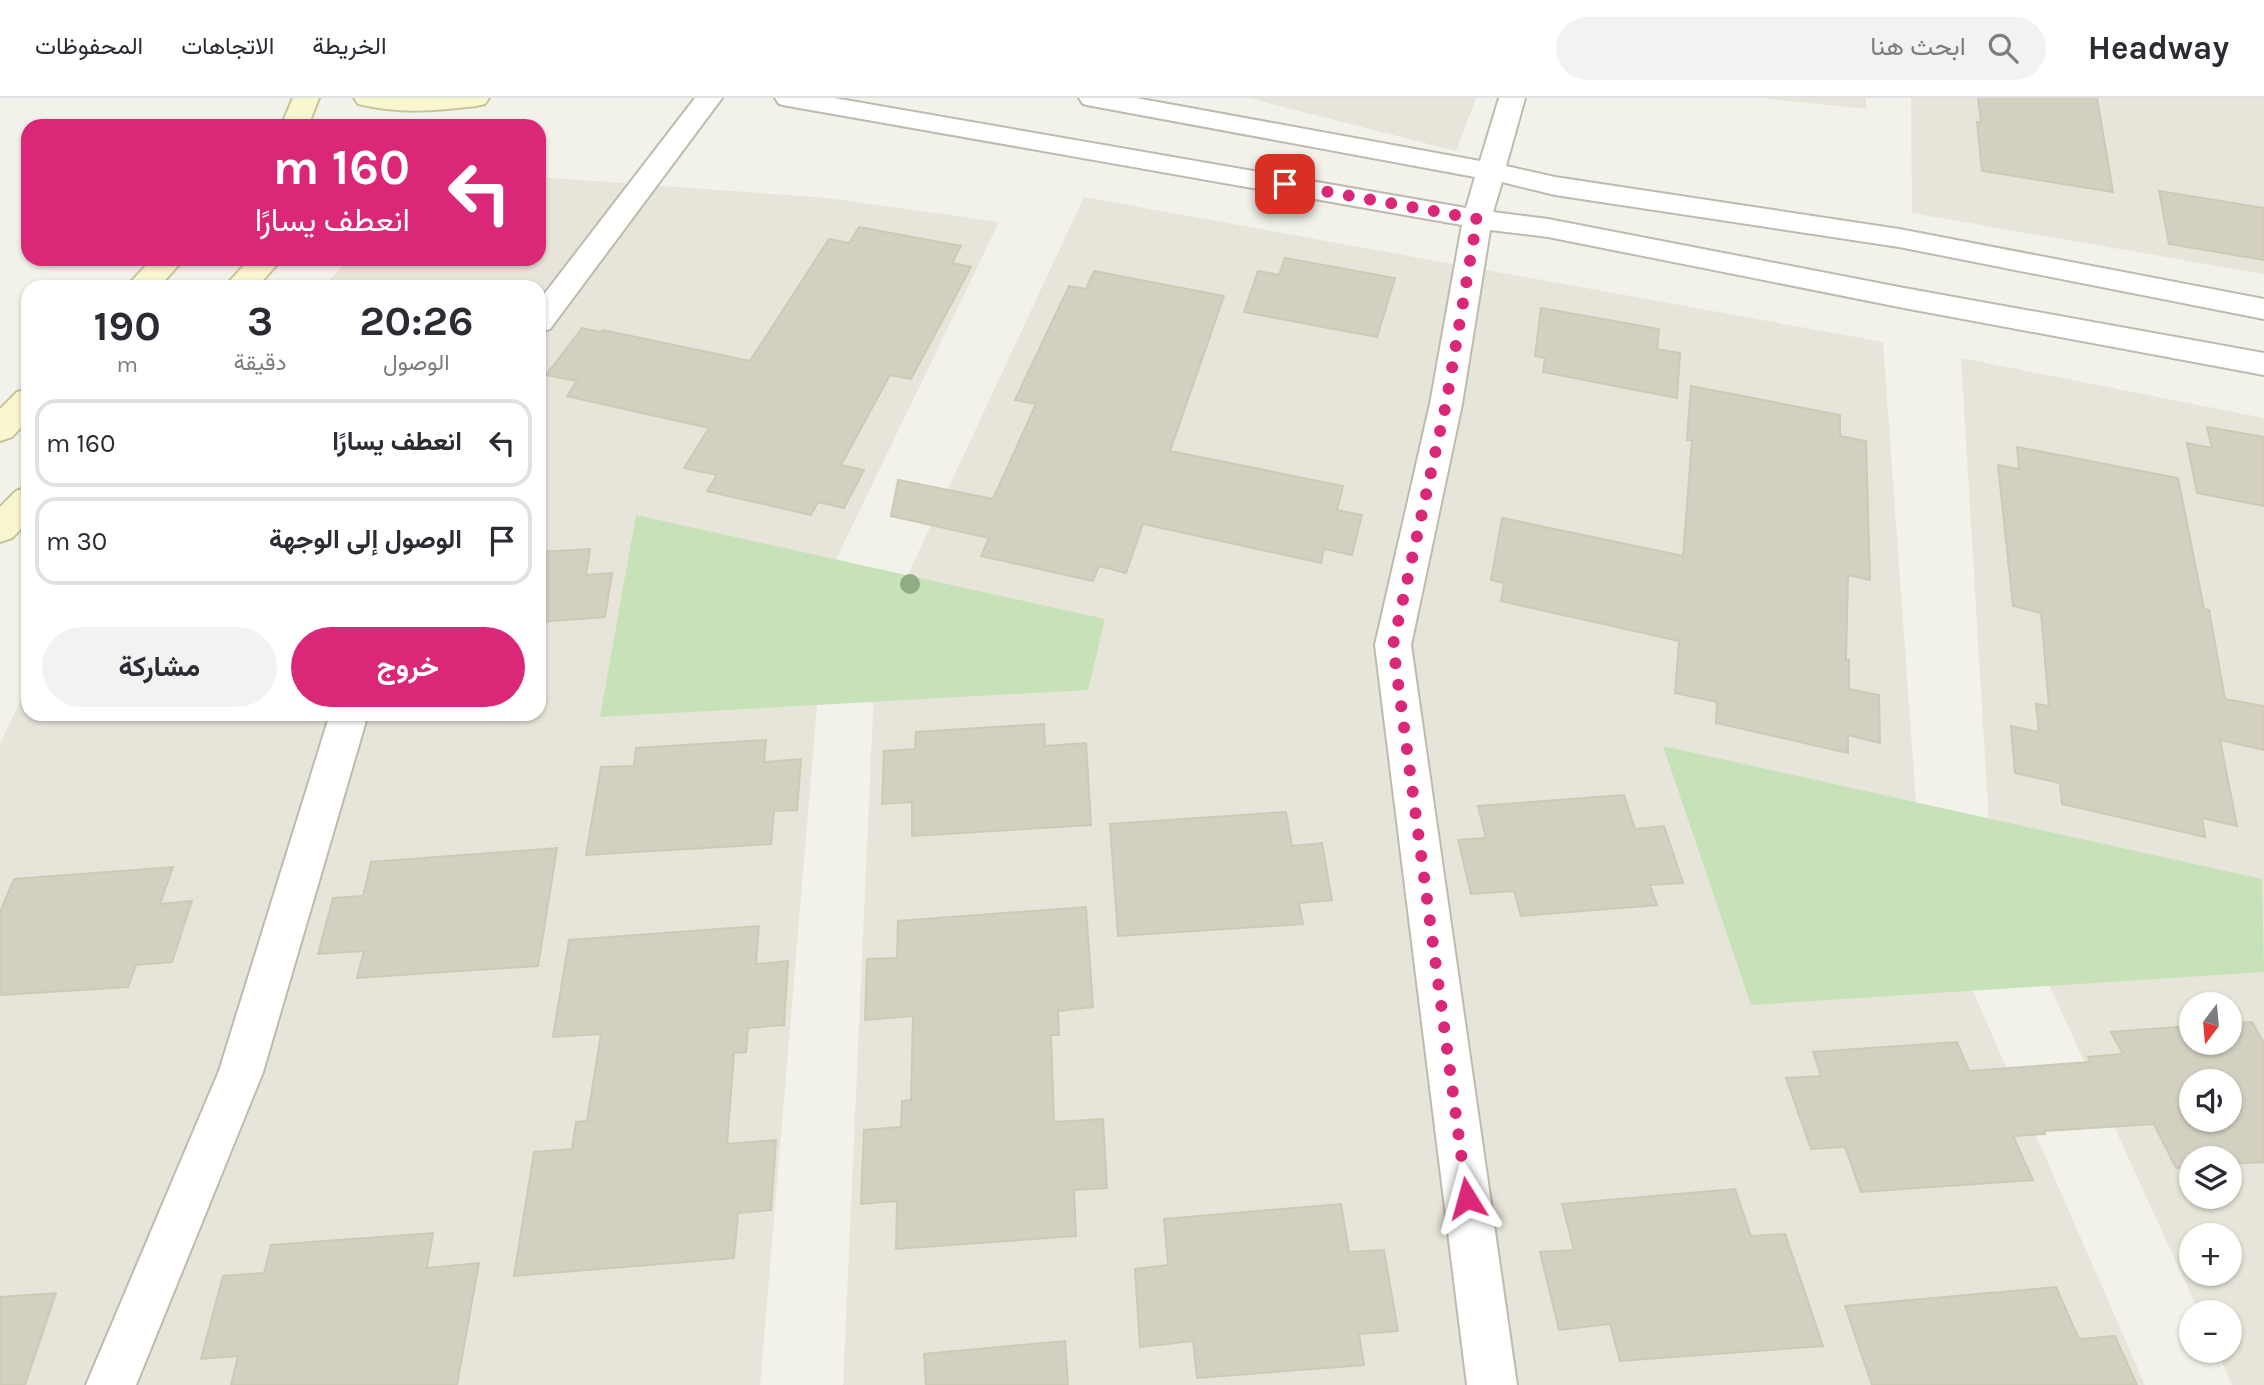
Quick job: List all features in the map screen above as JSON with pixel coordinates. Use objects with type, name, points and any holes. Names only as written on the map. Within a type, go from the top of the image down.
[{"type":"street","points":[[299,119],[306,98]]},
{"type":"street","points":[[367,98],[415,105],[470,99]]},
{"type":"street","points":[[546,313],[709,98]]},
{"type":"street","points":[[788,98],[1477,219],[1548,228],[2264,364]]},
{"type":"street","points":[[1092,98],[1490,171],[1555,186],[1899,238],[2264,309]]},
{"type":"street","points":[[1492,1385],[1393,645],[1446,404],[1477,219],[1512,98]]},
{"type":"street","points":[[432,119],[470,99]]},
{"type":"street","points":[[148,280],[162,266]]},
{"type":"street","points":[[246,280],[260,266]]},
{"type":"street","points":[[0,429],[21,408]]},
{"type":"street","points":[[0,529],[21,507]]},
{"type":"street","points":[[111,1385],[241,1072],[347,721]]},
{"type":"shaded area","points":[[1249,98],[1476,98],[1456,151]]},
{"type":"shaded area","points":[[1762,98],[1866,98],[1866,109]]},
{"type":"shaded area","points":[[1911,98],[2264,98],[2264,274],[1912,213]]},
{"type":"shaded area","points":[[546,178],[828,198],[999,222],[828,576],[760,1385],[0,1385],[0,744],[21,700],[21,721],[546,721],[546,280],[330,280],[342,266],[546,266]]},
{"type":"shaded area","points":[[1084,197],[1883,342],[1921,872],[2145,1385],[843,1385],[876,643]]},
{"type":"shaded area","points":[[1961,358],[2264,418],[2264,1385],[2232,1385],[2222,1363],[2242,1363],[2242,1300],[2194,1300],[2187,1286],[2242,1286],[2242,1223],[2179,1223],[2179,1268],[1991,858]]},
{"type":"green space","points":[[636,515],[1105,619],[1088,690],[600,717]]},
{"type":"green space","points":[[1663,746],[2262,879],[2264,972],[1751,1005]]},
{"type":"building","points":[[1978,98],[2097,98],[2113,192],[1982,171],[1977,122],[1981,122]]},
{"type":"building","points":[[2159,191],[2264,208],[2264,260],[2169,244]]},
{"type":"building","points":[[859,227],[961,246],[952,263],[971,267],[911,379],[890,375],[841,465],[864,470],[844,508],[818,502],[811,515],[707,491],[717,475],[684,468],[709,428],[567,396],[577,381],[546,375],[582,328],[750,361],[829,239],[849,243]]},
{"type":"building","points":[[1285,258],[1395,278],[1377,337],[1244,312],[1258,271],[1279,275]]},
{"type":"building","points":[[1094,271],[1224,296],[1170,451],[1343,486],[1337,510],[1362,515],[1352,555],[1324,549],[1321,563],[1143,524],[1126,573],[1099,566],[1093,581],[981,556],[989,538],[891,516],[898,480],[993,499],[1036,404],[1015,400],[1069,286],[1086,289]]},
{"type":"building","points":[[1541,308],[1659,329],[1657,349],[1680,353],[1677,398],[1543,372],[1545,358],[1535,356]]},
{"type":"building","points":[[1691,386],[1840,415],[1840,436],[1866,441],[1870,580],[1848,575],[1846,660],[1849,660],[1849,689],[1879,695],[1880,743],[1848,735],[1848,753],[1716,723],[1717,702],[1675,693],[1679,641],[1501,601],[1504,583],[1491,580],[1502,518],[1683,556],[1692,440],[1687,440]]},
{"type":"building","points":[[2207,427],[2264,437],[2264,506],[2197,493],[2187,443],[2212,448]]},
{"type":"building","points":[[2017,447],[2178,478],[2204,609],[2209,610],[2225,699],[2264,706],[2264,750],[2220,740],[2237,826],[2202,818],[2205,837],[2062,804],[2060,783],[2015,773],[2011,726],[2039,732],[2036,704],[2049,706],[2041,613],[2013,606],[1998,465],[2019,469]]},
{"type":"building","points":[[590,549],[586,575],[612,573],[605,617],[546,621],[546,552]]},
{"type":"building","points":[[1044,724],[1045,746],[1086,743],[1091,825],[912,836],[912,802],[882,804],[884,751],[915,749],[916,732]]},
{"type":"building","points":[[766,740],[764,762],[801,759],[797,810],[774,811],[771,844],[586,855],[601,767],[634,766],[636,748]]},
{"type":"building","points":[[1624,795],[1635,829],[1664,826],[1683,883],[1650,885],[1657,905],[1521,916],[1514,891],[1471,894],[1458,840],[1486,838],[1478,806]]},
{"type":"building","points":[[1286,812],[1292,846],[1322,843],[1332,900],[1299,903],[1303,924],[1118,936],[1110,824]]},
{"type":"building","points":[[557,848],[538,966],[357,978],[364,951],[318,954],[333,898],[363,896],[371,862]]},
{"type":"building","points":[[173,867],[160,904],[192,901],[172,962],[136,965],[128,987],[0,995],[0,912],[14,879]]},
{"type":"building","points":[[1086,907],[1093,1007],[1058,1011],[1059,1035],[1051,1035],[1054,1122],[1103,1119],[1107,1188],[1074,1190],[1076,1236],[896,1249],[897,1201],[861,1204],[864,1130],[901,1127],[902,1101],[911,1100],[913,1016],[865,1020],[867,959],[897,958],[898,921]]},
{"type":"building","points":[[759,926],[756,964],[788,961],[784,1025],[748,1028],[746,1052],[734,1053],[727,1144],[776,1140],[771,1210],[738,1213],[734,1258],[514,1276],[534,1152],[572,1149],[576,1122],[587,1121],[601,1034],[553,1037],[569,940]]},
{"type":"building","points":[[2242,1022],[2252,1022],[2264,1043],[2264,1162],[2242,1163],[2242,1146],[2179,1146],[2179,1168],[2176,1168],[2154,1124],[2044,1131],[2045,1134],[2013,1136],[2033,1180],[1861,1192],[1845,1147],[1811,1149],[1786,1078],[1821,1076],[1813,1052],[1957,1042],[1969,1071],[2090,1062],[2088,1057],[2123,1054],[2111,1032],[2179,1027],[2179,1055],[2242,1055]]},
{"type":"building","points":[[1735,1189],[1751,1236],[1785,1234],[1823,1346],[1620,1361],[1610,1324],[1559,1330],[1540,1252],[1574,1250],[1562,1204]]},
{"type":"building","points":[[1341,1204],[1349,1252],[1384,1250],[1398,1331],[1359,1334],[1364,1365],[1197,1378],[1193,1341],[1140,1347],[1135,1269],[1168,1265],[1164,1219]]},
{"type":"building","points":[[433,1233],[427,1268],[479,1263],[457,1385],[231,1385],[238,1356],[201,1359],[223,1276],[264,1273],[271,1245]]},
{"type":"building","points":[[2056,1287],[2079,1339],[2115,1336],[2137,1385],[1872,1385],[1845,1306]]},
{"type":"building","points":[[56,1293],[25,1385],[0,1385],[0,1297]]},
{"type":"building","points":[[1065,1341],[1068,1385],[926,1385],[924,1354]]},
{"type":"route","points":[[1285,184],[1477,219],[1446,404],[1393,645],[1467,1198]]}]
